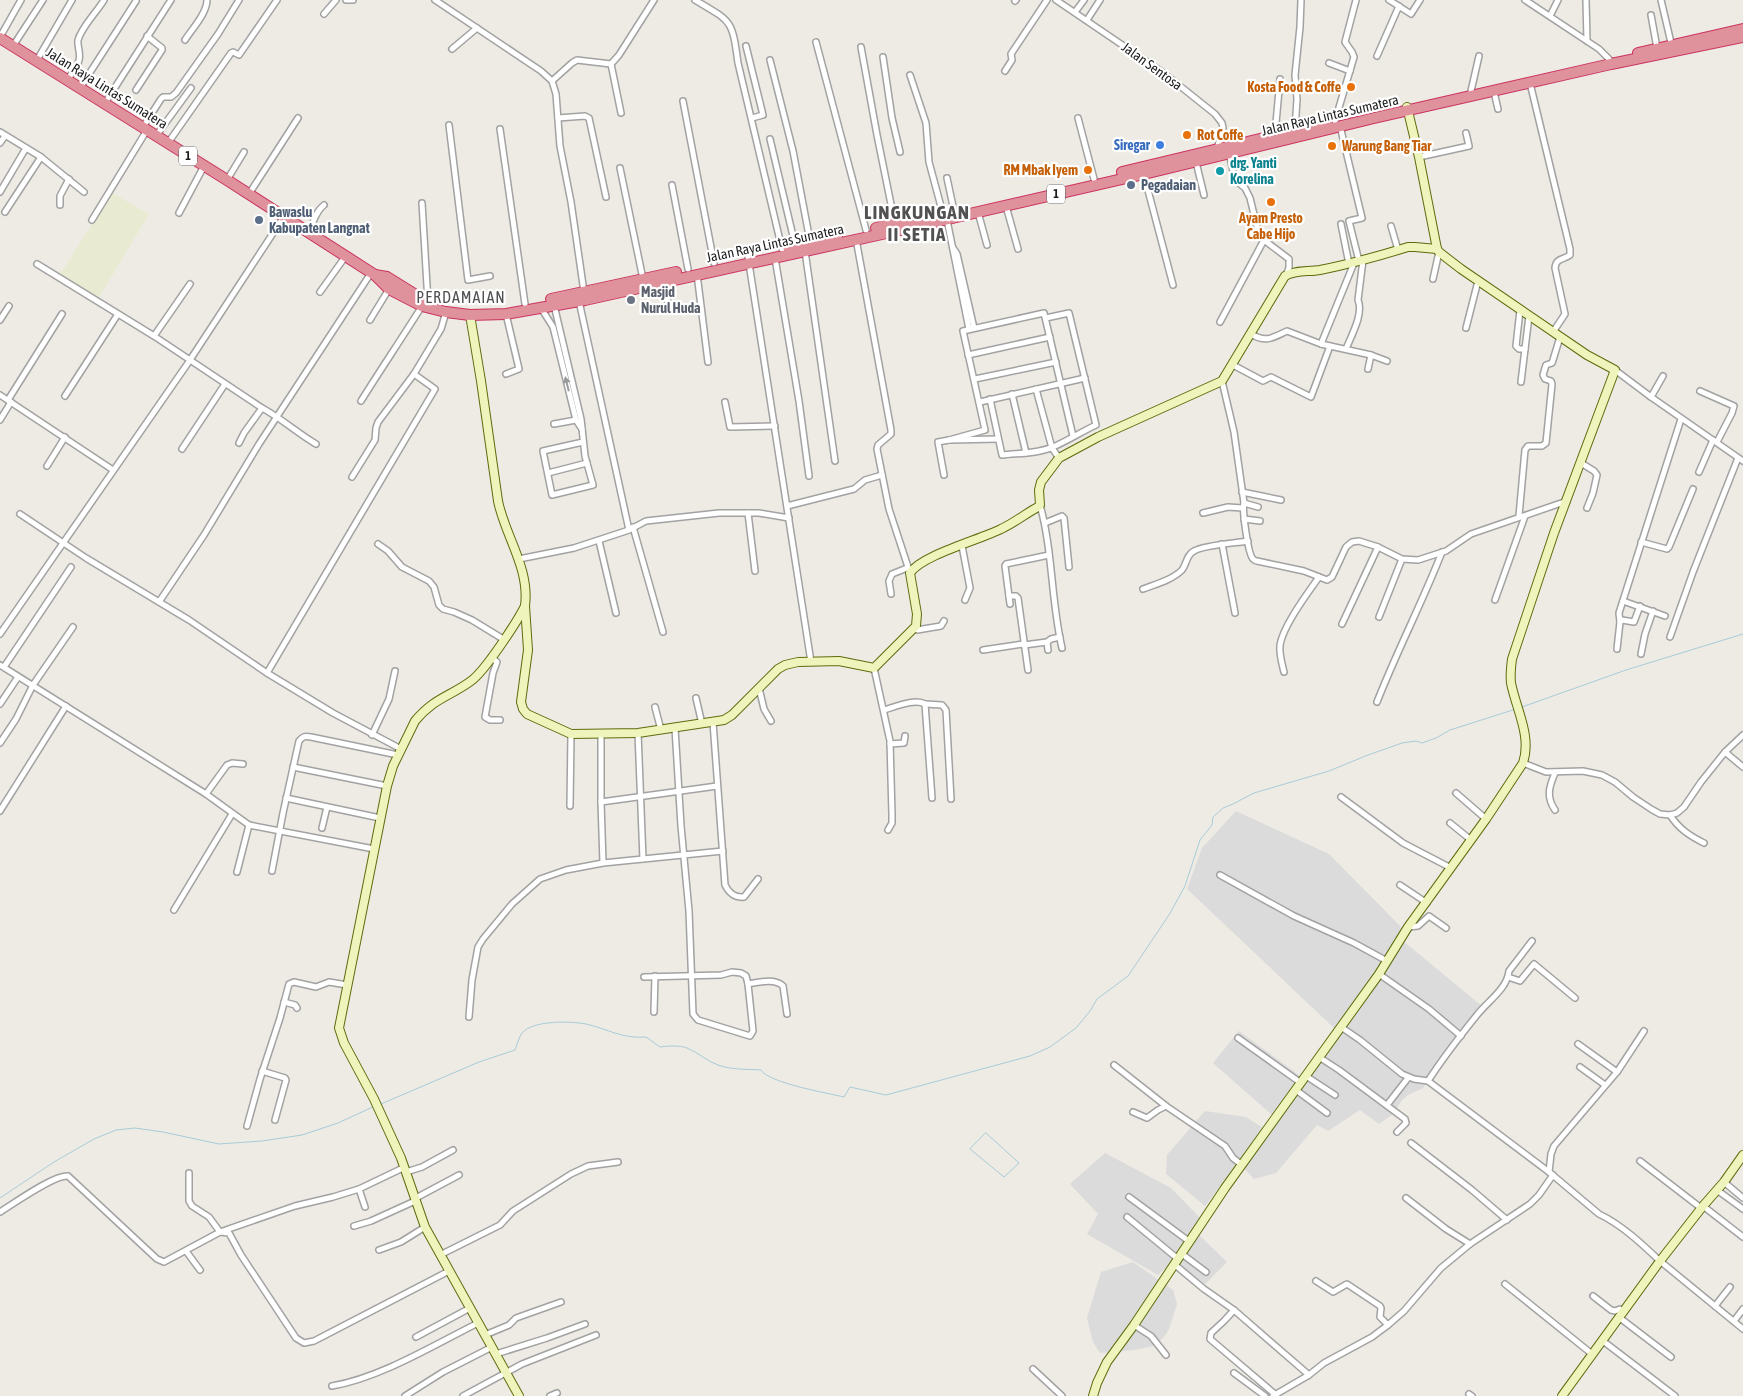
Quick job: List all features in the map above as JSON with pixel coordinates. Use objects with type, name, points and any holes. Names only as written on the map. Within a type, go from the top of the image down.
[{"type":"highway","name":"Jalan Raya Lintas Sumatera","points":[[1407,108],[1494,92],[1657,48],[1672,49],[1743,29]]},
{"type":"highway","name":"Jalan Raya Lintas Sumatera","points":[[373,274],[387,277],[425,304],[469,312],[583,297],[664,282],[714,263],[775,257],[805,246],[866,230],[948,215],[978,212],[1144,174],[1196,161],[1217,152],[1229,153],[1471,91],[1672,49],[1743,37]]},
{"type":"highway","name":"Jalan Raya Lintas Sumatera","points":[[0,38],[373,274],[389,290],[446,312],[470,315],[506,314],[554,305],[643,279],[693,272],[748,260],[782,249],[856,240],[1094,179],[1217,152],[1275,134],[1337,124]]},
{"type":"street","points":[[0,38],[21,0]]},
{"type":"street","points":[[13,46],[43,0]]},
{"type":"street","points":[[37,60],[72,0]]},
{"type":"street","points":[[67,80],[80,61],[79,38],[104,0]]},
{"type":"street","points":[[105,103],[171,0]]},
{"type":"street","points":[[185,40],[208,3],[207,0]]},
{"type":"street","points":[[149,131],[161,99],[163,97],[171,97],[176,93],[218,34],[239,0]]},
{"type":"street","points":[[168,143],[231,53],[239,55],[277,0]]},
{"type":"street","points":[[324,14],[336,0]]},
{"type":"street","points":[[346,0],[353,0]]},
{"type":"street","points":[[435,0],[541,71],[552,81],[557,101],[560,146],[583,297],[631,528],[663,632]]},
{"type":"street","points":[[611,64],[619,55],[654,0]]},
{"type":"street","points":[[695,0],[725,18],[731,26],[782,249]]},
{"type":"street","points":[[1005,71],[1012,60],[1011,54],[1047,0]]},
{"type":"street","name":"Jalan Sentosa","points":[[1056,0],[1170,77],[1215,114],[1222,123],[1223,128],[1217,152]]},
{"type":"street","points":[[1075,12],[1084,0]]},
{"type":"street","points":[[1087,20],[1100,0]]},
{"type":"street","points":[[1295,130],[1297,99],[1295,75],[1301,0]]},
{"type":"street","points":[[1346,349],[1359,314],[1360,304],[1358,300],[1356,262],[1349,221],[1362,218],[1337,124],[1353,54],[1345,42],[1356,0]]},
{"type":"street","points":[[1392,1],[1411,14],[1420,0]]},
{"type":"street","points":[[1525,0],[1599,49],[1610,62]]},
{"type":"street","points":[[1550,16],[1558,0]]},
{"type":"street","points":[[1586,0],[1587,41]]},
{"type":"street","points":[[1661,0],[1672,49]]},
{"type":"street","points":[[80,88],[136,1]]},
{"type":"street","points":[[1377,56],[1399,6]]},
{"type":"street","points":[[1651,15],[1657,48]]},
{"type":"street","points":[[452,49],[476,28]]},
{"type":"street","points":[[136,90],[162,50],[159,44],[147,36]]},
{"type":"street","points":[[816,42],[866,230]]},
{"type":"street","points":[[746,46],[763,115],[752,118]]},
{"type":"street","points":[[861,46],[896,224]]},
{"type":"street","points":[[884,56],[892,118],[900,152]]},
{"type":"street","points":[[1471,91],[1479,56]]},
{"type":"street","points":[[552,81],[577,60],[611,64]]},
{"type":"street","points":[[770,60],[793,152],[835,461]]},
{"type":"street","points":[[1329,63],[1350,70]]},
{"type":"street","points":[[611,64],[621,113]]},
{"type":"street","points":[[910,75],[926,123],[929,162],[948,215]]},
{"type":"street","points":[[1275,134],[1280,79]]},
{"type":"street","points":[[1495,600],[1522,516],[1525,450],[1528,446],[1542,446],[1546,443],[1552,384],[1543,378],[1546,365],[1552,363],[1557,335],[1565,314],[1555,264],[1558,260],[1570,255],[1530,83]]},
{"type":"street","points":[[92,220],[149,131],[191,88]]},
{"type":"street","points":[[1494,92],[1498,109]]},
{"type":"street","points":[[683,101],[714,263]]},
{"type":"street","points":[[1407,108],[1438,250],[1433,279]]},
{"type":"street","points":[[558,118],[585,116],[589,118],[606,197]]},
{"type":"street","points":[[249,194],[298,118]]},
{"type":"street","points":[[1078,118],[1094,179]]},
{"type":"street","points":[[449,125],[468,280],[490,276]]},
{"type":"street","points":[[500,129],[525,304]]},
{"type":"street","points":[[1419,157],[1469,146],[1466,133]]},
{"type":"street","points":[[0,144],[3,134],[40,157],[84,192]]},
{"type":"street","points":[[770,138],[793,236],[805,246]]},
{"type":"street","points":[[0,192],[26,148]]},
{"type":"street","points":[[227,180],[244,152]]},
{"type":"street","points":[[1062,648],[1040,504],[1039,490],[1041,482],[1059,458],[1098,436],[1222,381],[1290,268],[1289,259],[1264,240],[1258,231],[1250,198],[1245,188],[1235,180],[1229,153]]},
{"type":"street","points":[[6,212],[40,157]]},
{"type":"street","points":[[1196,161],[1204,195]]},
{"type":"street","points":[[179,213],[204,166]]},
{"type":"street","points":[[620,168],[643,279]]},
{"type":"street","points":[[1144,174],[1173,285]]},
{"type":"street","points":[[948,178],[948,215],[953,248],[957,254],[971,328]]},
{"type":"street","points":[[60,205],[60,196],[69,179]]},
{"type":"street","points":[[672,185],[693,272],[708,362]]},
{"type":"street","points":[[361,401],[391,353],[405,335],[410,324],[425,304],[422,203]]},
{"type":"street","points":[[308,233],[314,224],[316,214],[324,205]]},
{"type":"street","points":[[1006,206],[1018,250]]},
{"type":"street","points":[[978,212],[987,245]]},
{"type":"street","points":[[0,634],[189,361],[284,218]]},
{"type":"street","points":[[1321,344],[1356,262],[1341,224]]},
{"type":"street","points":[[1392,226],[1398,250]]},
{"type":"street","points":[[856,240],[891,430],[889,437],[878,444],[882,476],[889,509],[909,571],[917,614],[915,628],[874,668]]},
{"type":"street","points":[[1220,322],[1264,240]]},
{"type":"street","points":[[1285,276],[1294,272],[1316,271],[1356,262],[1415,246],[1438,250],[1520,310],[1587,355],[1615,370],[1651,398],[1741,459],[1693,572],[1670,637]]},
{"type":"street","points":[[320,292],[345,257]]},
{"type":"street","points":[[775,257],[800,401],[809,476]]},
{"type":"street","points":[[748,260],[811,662]]},
{"type":"street","points":[[37,264],[154,336],[189,361],[262,408],[278,416],[297,433],[316,444]]},
{"type":"street","points":[[160,602],[204,535],[259,444],[373,274]]},
{"type":"street","points":[[1466,328],[1478,280]]},
{"type":"street","points":[[664,282],[669,308]]},
{"type":"street","points":[[154,336],[190,284]]},
{"type":"street","points":[[370,320],[389,290]]},
{"type":"street","points":[[554,305],[581,419],[583,442],[593,485],[552,495],[543,451],[583,442]]},
{"type":"street","points":[[0,320],[9,306]]},
{"type":"street","points":[[541,307],[553,327],[576,420],[582,430]]},
{"type":"street","points":[[1520,310],[1516,346],[1519,349],[1525,349]]},
{"type":"street","points":[[352,477],[375,440],[378,422],[414,374],[440,329],[446,312]]},
{"type":"street","points":[[944,476],[938,442],[985,430],[963,331],[971,328],[1044,313],[1073,436]]},
{"type":"street","points":[[990,399],[1002,456],[1026,454],[1052,448],[1096,425],[1069,313],[1046,318]]},
{"type":"street","points":[[0,420],[9,401],[62,314]]},
{"type":"street","points":[[66,396],[118,314]]},
{"type":"street","points":[[506,314],[519,369],[506,374]]},
{"type":"street","points":[[470,315],[479,364],[498,501],[502,518],[520,559],[526,597],[528,650],[521,705],[527,714],[571,734],[638,734],[729,718],[778,669],[792,663],[839,661],[874,668]]},
{"type":"street","points":[[1521,382],[1529,316]]},
{"type":"street","points":[[1251,334],[1269,340],[1287,331],[1321,344],[1371,355],[1387,361]]},
{"type":"street","points":[[968,355],[1050,337]]},
{"type":"street","points":[[1233,365],[1264,381],[1271,377],[1311,397],[1330,346]]},
{"type":"street","points":[[1368,369],[1371,355]]},
{"type":"street","points":[[974,379],[1056,362]]},
{"type":"street","points":[[1093,1396],[1107,1362],[1134,1325],[1225,1188],[1379,974],[1408,927],[1486,819],[1523,763],[1526,755],[1526,740],[1511,680],[1512,659],[1567,500],[1615,370]]},
{"type":"street","points":[[267,673],[435,389],[414,374]]},
{"type":"street","points":[[1651,398],[1663,376]]},
{"type":"street","points":[[980,402],[1085,378]]},
{"type":"street","points":[[1222,381],[1234,432],[1248,541],[1252,557],[1255,560],[1304,571],[1327,580],[1332,577],[1346,547],[1352,542],[1359,541],[1378,547],[1402,560],[1418,560],[1442,552],[1471,534],[1567,500]]},
{"type":"street","points":[[182,449],[225,384]]},
{"type":"street","points":[[1036,389],[1052,448],[1059,458]]},
{"type":"street","points":[[1699,472],[1732,413],[1734,406],[1700,391]]},
{"type":"street","points":[[1012,394],[1026,454]]},
{"type":"street","points":[[0,395],[113,470]]},
{"type":"street","points":[[725,402],[730,427],[775,426]]},
{"type":"street","points":[[239,443],[262,408]]},
{"type":"street","points":[[1617,649],[1619,613],[1681,419]]},
{"type":"street","points":[[554,424],[576,420]]},
{"type":"street","points":[[47,466],[65,437]]},
{"type":"street","points":[[949,440],[998,440]]},
{"type":"street","points":[[548,472],[588,463]]},
{"type":"street","points":[[1581,463],[1597,475],[1587,508]]},
{"type":"street","points":[[787,506],[854,489],[865,480],[882,476]]},
{"type":"street","points":[[1641,542],[1669,548],[1693,489]]},
{"type":"street","points":[[1242,492],[1281,500]]},
{"type":"street","points":[[892,594],[889,581],[892,574],[912,570],[926,560],[1003,528],[1040,504]]},
{"type":"street","points":[[1203,513],[1228,507],[1258,507]]},
{"type":"street","points":[[520,559],[599,541],[646,521],[719,513],[759,513],[789,518]]},
{"type":"street","points":[[748,513],[755,571]]},
{"type":"street","points":[[20,514],[101,568],[160,602],[267,673],[400,752]]},
{"type":"street","points":[[1044,523],[1062,516],[1064,518],[1069,567]]},
{"type":"street","points":[[1244,519],[1260,521]]},
{"type":"street","points":[[599,541],[616,613]]},
{"type":"street","points":[[1143,589],[1168,580],[1180,572],[1186,564],[1186,558],[1193,551],[1222,544],[1248,541]]},
{"type":"street","points":[[378,544],[388,551],[402,567],[432,583],[439,605],[443,609],[472,620],[503,639]]},
{"type":"street","points":[[1222,544],[1235,613]]},
{"type":"street","points":[[962,546],[970,588],[965,600]]},
{"type":"street","points":[[1342,624],[1378,547]]},
{"type":"street","points":[[1377,702],[1394,658],[1407,634],[1442,552]]},
{"type":"street","points":[[1010,604],[1004,566],[1006,564],[1049,556]]},
{"type":"street","points":[[1379,617],[1402,560]]},
{"type":"street","points":[[72,567],[2,666],[206,794],[250,825],[374,849]]},
{"type":"street","points":[[1284,672],[1280,653],[1281,641],[1296,611],[1319,577]]},
{"type":"street","points":[[1009,596],[1016,596],[1018,598],[1028,670]]},
{"type":"street","points":[[1623,600],[1665,616]]},
{"type":"street","points":[[519,1396],[425,1227],[406,1170],[380,1110],[340,1034],[339,1023],[387,786],[400,752],[415,721],[425,708],[473,679],[491,657],[525,606]]},
{"type":"street","points":[[1620,622],[1622,620],[1634,622],[1640,606]]},
{"type":"street","points":[[1641,654],[1645,634],[1653,611]]},
{"type":"street","points":[[915,628],[917,630],[941,626],[944,621]]},
{"type":"street","points":[[0,743],[16,719],[33,685],[72,627]]},
{"type":"street","points":[[983,650],[1047,642],[1060,637]]},
{"type":"street","points":[[1047,642],[1048,650]]},
{"type":"street","points":[[491,657],[497,662],[493,673],[485,717],[490,720],[500,720]]},
{"type":"street","points":[[874,668],[890,744],[892,823],[888,830]]},
{"type":"street","points":[[372,735],[389,700],[395,671]]},
{"type":"street","points":[[0,704],[18,676]]},
{"type":"street","points":[[759,688],[764,709],[771,721]]},
{"type":"street","points":[[696,698],[702,724]]},
{"type":"street","points":[[884,710],[914,702],[942,705],[946,710],[951,798]]},
{"type":"street","points":[[925,704],[932,798]]},
{"type":"street","points":[[0,811],[66,706]]},
{"type":"street","points":[[655,707],[661,730]]},
{"type":"street","points":[[713,722],[726,885],[728,891],[739,898],[746,896],[758,879]]},
{"type":"street","points":[[644,977],[691,976],[736,972],[746,976],[753,1031],[750,1036],[696,1019],[692,1011],[691,976],[690,911],[675,728]]},
{"type":"street","points":[[570,806],[571,734]]},
{"type":"street","points":[[601,734],[600,802],[603,863]]},
{"type":"street","points":[[638,734],[643,859]]},
{"type":"street","points":[[272,871],[299,741],[305,736],[400,752]]},
{"type":"street","points":[[890,744],[904,743],[905,736]]},
{"type":"street","points":[[1523,763],[1541,771],[1555,773],[1583,772],[1602,775],[1616,782],[1633,797],[1660,814],[1670,816],[1684,807],[1725,752],[1742,738]]},
{"type":"street","points":[[1725,752],[1743,767]]},
{"type":"street","points":[[206,794],[227,765],[232,763],[243,764]]},
{"type":"street","points":[[293,766],[387,786]]},
{"type":"street","points":[[1555,773],[1548,795],[1555,810]]},
{"type":"street","points":[[600,802],[717,786]]},
{"type":"street","points":[[1456,792],[1486,819]]},
{"type":"street","points":[[1342,797],[1403,843],[1451,868]]},
{"type":"street","points":[[286,798],[380,818]]},
{"type":"street","points":[[322,828],[327,807]]},
{"type":"street","points":[[174,910],[232,814]]},
{"type":"street","points":[[1670,816],[1685,832],[1704,843]]},
{"type":"street","points":[[1450,823],[1471,840]]},
{"type":"street","points":[[237,872],[250,825]]},
{"type":"street","points":[[469,1017],[472,980],[478,947],[482,939],[518,898],[540,879],[566,870],[603,863],[723,851]]},
{"type":"street","points":[[1220,875],[1294,916],[1354,943],[1387,961]]},
{"type":"street","points":[[1400,885],[1427,903]]},
{"type":"street","points":[[1408,927],[1418,926],[1429,916],[1446,928]]},
{"type":"street","points":[[1428,1081],[1478,1013],[1497,994],[1508,977],[1509,971],[1532,941]]},
{"type":"street","points":[[1508,977],[1520,981],[1534,964],[1574,998]]},
{"type":"street","points":[[1379,974],[1429,1009],[1461,1036]]},
{"type":"street","points":[[654,1012],[655,976]]},
{"type":"street","points":[[247,1126],[289,984],[291,982],[316,987],[329,982],[347,985]]},
{"type":"street","points":[[748,984],[781,983],[787,1014]]},
{"type":"street","points":[[284,1002],[295,1005],[297,1008]]},
{"type":"street","points":[[1341,1027],[1408,1078],[1428,1081],[1551,1173],[1599,1214],[1610,1219],[1743,1329]]},
{"type":"street","points":[[1234,1310],[1211,1333],[1210,1339],[1275,1395],[1309,1375],[1324,1363],[1372,1337],[1404,1312],[1441,1268],[1470,1244],[1530,1204],[1539,1195],[1551,1173],[1551,1154],[1554,1146],[1617,1072],[1644,1031]]},
{"type":"street","points":[[1238,1038],[1301,1083]]},
{"type":"street","points":[[1578,1044],[1617,1072]]},
{"type":"street","points":[[1319,1057],[1387,1105],[1406,1121],[1405,1125],[1397,1132]]},
{"type":"street","points":[[1114,1065],[1166,1106],[1225,1146],[1233,1158],[1242,1165]]},
{"type":"street","points":[[1580,1067],[1605,1085]]},
{"type":"street","points":[[262,1071],[285,1078],[286,1080],[276,1120]]},
{"type":"street","points":[[1306,1076],[1335,1095]]},
{"type":"street","points":[[1387,1105],[1408,1078]]},
{"type":"street","points":[[1296,1090],[1327,1113]]},
{"type":"street","points":[[1132,1112],[1147,1118],[1166,1106]]},
{"type":"street","points":[[1411,1143],[1472,1190],[1506,1220]]},
{"type":"street","points":[[0,1212],[54,1179],[64,1175],[68,1176],[160,1262],[164,1262],[220,1232],[295,1206],[359,1189],[406,1170],[422,1167],[453,1150]]},
{"type":"street","points":[[1562,1396],[1660,1262],[1702,1207],[1724,1182],[1743,1154]]},
{"type":"street","points":[[1640,1161],[1743,1237]]},
{"type":"street","points":[[440,1255],[500,1224],[513,1211],[571,1174],[588,1166],[618,1162]]},
{"type":"street","points":[[189,1173],[188,1196],[192,1206],[208,1216],[220,1232],[229,1233],[241,1255],[296,1338],[304,1343],[314,1341],[450,1271]]},
{"type":"street","points":[[354,1226],[371,1221],[415,1200],[459,1175]]},
{"type":"street","points":[[1724,1182],[1743,1198]]},
{"type":"street","points":[[359,1189],[365,1207]]},
{"type":"street","points":[[1717,1190],[1743,1209]]},
{"type":"street","points":[[1129,1197],[1190,1242]]},
{"type":"street","points":[[1406,1198],[1446,1229],[1470,1244]]},
{"type":"street","points":[[1127,1217],[1178,1259],[1204,1290],[1234,1310],[1309,1375]]},
{"type":"street","points":[[378,1250],[401,1242],[425,1227]]},
{"type":"street","points":[[186,1251],[200,1270]]},
{"type":"street","points":[[1178,1259],[1206,1272]]},
{"type":"street","points":[[1316,1280],[1333,1292],[1347,1284],[1380,1306],[1380,1317],[1388,1325]]},
{"type":"street","points":[[1505,1284],[1592,1354]]},
{"type":"street","points":[[1715,1306],[1730,1288]]},
{"type":"street","points":[[1593,1296],[1610,1310],[1620,1309],[1622,1315],[1671,1357]]},
{"type":"street","points":[[485,1335],[509,1325],[516,1318],[561,1302]]},
{"type":"street","points":[[416,1337],[470,1308]]},
{"type":"street","points":[[1734,1321],[1743,1309]]},
{"type":"street","points":[[332,1386],[347,1384],[381,1370],[478,1323]]},
{"type":"street","points":[[405,1396],[443,1372],[494,1351],[547,1338],[585,1324]]},
{"type":"street","points":[[1134,1325],[1151,1336],[1166,1355]]},
{"type":"street","points":[[463,1396],[506,1372],[596,1335]]},
{"type":"street","points":[[1602,1341],[1675,1396]]},
{"type":"street","points":[[1033,1370],[1062,1396]]},
{"type":"street","points":[[1234,1373],[1265,1396]]},
{"type":"street","points":[[550,1396],[557,1393]]},
{"type":"shaded area","points":[[1236,811],[1329,854],[1404,930],[1402,940],[1483,1007],[1423,1088],[1402,1100],[1393,1114],[1379,1124],[1360,1110],[1328,1131],[1317,1125],[1276,1173],[1254,1179],[1242,1166],[1367,986],[1334,1028],[1187,889],[1202,848]]},
{"type":"shaded area","points":[[1239,1031],[1300,1076],[1273,1116],[1213,1063]]},
{"type":"shaded area","points":[[1205,1111],[1246,1117],[1263,1128],[1205,1206],[1166,1174],[1167,1155]]},
{"type":"shaded area","points":[[1105,1153],[1171,1188],[1205,1223],[1198,1234],[1227,1262],[1205,1284],[1173,1261],[1158,1275],[1087,1234],[1098,1214],[1070,1184]]},
{"type":"shaded area","points":[[1133,1262],[1173,1290],[1177,1304],[1169,1329],[1164,1337],[1154,1346],[1100,1353],[1093,1342],[1087,1318],[1101,1272]]},
{"type":"green space","points":[[112,193],[149,214],[98,299],[59,276]]},
{"type":"waterway","points":[[1522,707],[1626,670],[1743,634]]},
{"type":"waterway","points":[[381,1104],[479,1062],[515,1050],[522,1033],[527,1029],[552,1022],[586,1024],[630,1037],[646,1037],[660,1047],[677,1046],[687,1048],[723,1067],[761,1070],[766,1075],[786,1083],[844,1097],[850,1087],[886,1095],[1030,1056],[1050,1047],[1076,1028],[1097,999],[1128,976],[1169,915],[1185,886],[1200,840],[1212,825],[1213,817],[1223,808],[1254,793],[1329,771],[1402,743],[1416,741],[1422,743],[1450,730],[1516,709]]},
{"type":"waterway","points":[[0,1198],[54,1162],[94,1139],[116,1130],[135,1128],[219,1144],[262,1141],[302,1135],[338,1123],[375,1106]]},
{"type":"waterway","points":[[986,1133],[1019,1163],[1004,1177],[970,1149],[986,1133]]},
{"type":"place","name":"Kosta Food & Coffe","points":[[1351,87]]},
{"type":"place","name":"Rot Coffe","points":[[1187,135]]},
{"type":"place","name":"Siregar","points":[[1160,145]]},
{"type":"place","name":"Warung Bang Tiar","points":[[1332,146]]},
{"type":"place","name":"RM Mbak Iyem","points":[[1088,170]]},
{"type":"place","name":"drg. Yanti Korelina","points":[[1220,171]]},
{"type":"place","name":"Pegadaian","points":[[1131,185]]},
{"type":"place","name":"Ayam Presto Cabe Hijo","points":[[1271,202]]},
{"type":"place","name":"Bawaslu Kabupaten Langnat","points":[[259,220]]},
{"type":"place","name":"Masjid Nurul Huda","points":[[631,300]]},
{"type":"district","name":"LINGKUNGAN II SETIA","points":[[917,223]]},
{"type":"district","name":"PERDAMAIAN","points":[[461,297]]}]
